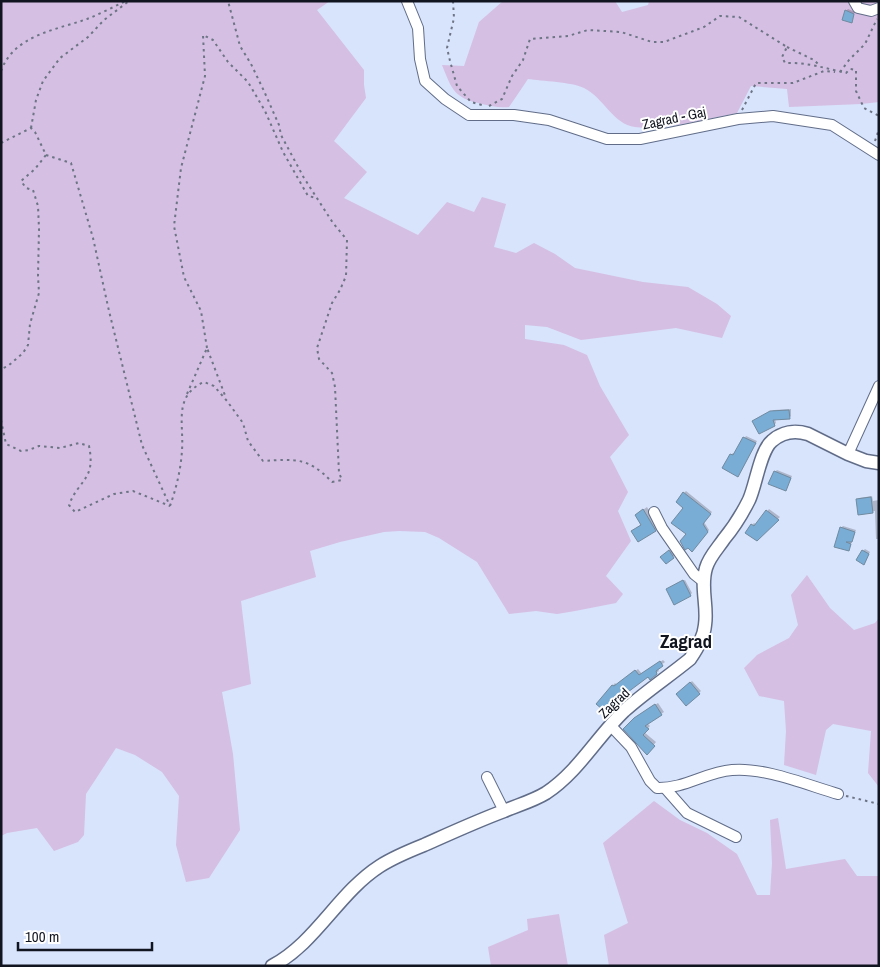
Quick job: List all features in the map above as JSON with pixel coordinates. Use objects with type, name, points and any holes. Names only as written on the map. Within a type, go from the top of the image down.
[{"type":"main road","name":"Zagrad","points":[[272,966],[307,940],[349,892],[379,867],[394,858],[544,794],[558,784],[573,770],[624,711],[679,668],[696,651],[706,624],[704,582],[706,568],[710,558],[740,517],[749,499],[765,449],[772,440],[783,434],[797,431],[823,441],[848,454],[866,461],[879,463]]},
{"type":"street","name":"Zagrad - Gaj","points":[[407,1],[418,28],[420,59],[425,81],[445,99],[469,115],[514,115],[549,120],[607,139],[640,139],[738,119],[773,116],[832,125],[879,155]]},
{"type":"street","points":[[854,1],[858,8],[871,11],[879,8]]},
{"type":"street","points":[[848,454],[879,386]]},
{"type":"street","points":[[654,512],[662,528],[696,578],[704,582]]},
{"type":"street","points":[[611,726],[631,747],[650,781],[657,788],[685,784],[710,774],[732,770],[756,770],[838,794]]},
{"type":"street","points":[[487,777],[504,811]]},
{"type":"street","points":[[665,788],[687,813],[736,837]]},
{"type":"path","points":[[1,71],[4,63],[15,49],[34,37],[87,19],[127,1]]},
{"type":"path","points":[[31,128],[36,100],[43,80],[60,58],[88,37],[104,20],[127,1]]},
{"type":"path","points":[[186,396],[194,387],[204,382],[214,386],[243,423],[248,441],[263,461],[298,460],[320,470],[332,482],[342,480],[339,473],[335,387],[332,374],[319,359],[317,348],[332,303],[346,276],[347,240],[333,223],[304,178],[281,135],[279,124],[260,82],[240,46],[228,1]]},
{"type":"path","points":[[453,1],[454,18],[447,48],[457,86],[471,102],[487,107],[502,99],[512,76],[523,60],[530,39],[568,36],[588,30],[622,32],[652,42],[664,42],[704,27],[720,16],[739,17],[787,47],[814,60],[822,67]]},
{"type":"path","points":[[840,72],[865,44],[879,14]]},
{"type":"path","points":[[227,401],[207,348],[201,311],[184,277],[174,226],[181,168],[205,76],[204,35],[213,40],[228,62],[248,82],[265,111],[283,152],[308,196],[318,198]]},
{"type":"path","points":[[787,47],[782,57],[785,63],[796,62],[840,72]]},
{"type":"path","points":[[738,119],[756,82],[793,83],[824,71],[846,73],[850,68],[856,70],[856,91],[864,108],[879,116]]},
{"type":"path","points":[[31,128],[35,132],[46,155],[71,163],[93,238],[111,321],[142,445],[170,506]]},
{"type":"path","points":[[1,143],[31,128]]},
{"type":"path","points":[[1,369],[8,366],[23,353],[28,345],[30,324],[39,293],[38,206],[33,190],[26,188],[21,182],[46,155]]},
{"type":"path","points":[[170,506],[174,496],[182,451],[183,427],[181,410],[207,348]]},
{"type":"path","points":[[1,420],[6,444],[21,451],[39,446],[60,448],[79,442],[89,446],[91,469],[73,495],[69,506],[75,512],[114,494],[133,491],[170,506]]},
{"type":"path","points":[[838,794],[879,804]]},
{"type":"shaded area","points":[[1,1],[330,1],[317,10],[364,70],[366,98],[334,141],[367,172],[344,198],[418,235],[447,202],[474,212],[482,197],[506,204],[494,247],[516,253],[534,243],[555,254],[575,268],[643,282],[688,287],[717,304],[731,316],[722,338],[676,328],[581,340],[547,327],[525,325],[525,339],[564,345],[587,355],[600,386],[629,435],[610,457],[628,492],[618,511],[631,541],[606,576],[623,594],[616,603],[557,614],[536,611],[509,614],[477,562],[439,538],[425,532],[399,531],[384,532],[310,551],[316,577],[241,601],[251,684],[222,692],[233,754],[240,830],[209,878],[186,882],[176,845],[179,796],[162,772],[135,755],[116,748],[86,794],[84,835],[78,842],[54,851],[37,828],[7,833],[1,836]]},
{"type":"shaded area","points":[[503,1],[615,1],[622,12],[648,5],[649,1],[879,1],[879,102],[789,107],[787,89],[751,86],[737,113],[672,126],[646,128],[628,125],[615,116],[591,92],[579,86],[565,83],[528,79],[509,107],[495,107],[473,102],[455,92],[442,65],[464,66],[479,22]]},
{"type":"shaded area","points":[[807,575],[830,608],[854,630],[875,623],[879,618],[879,787],[868,773],[871,731],[833,724],[826,730],[816,775],[784,765],[786,731],[784,701],[759,696],[744,668],[757,655],[789,638],[798,625],[791,595]]},
{"type":"shaded area","points":[[654,801],[680,820],[707,833],[737,854],[757,895],[770,895],[772,863],[770,820],[778,818],[786,869],[845,859],[857,876],[879,876],[879,966],[609,966],[604,935],[628,923],[603,843]]},
{"type":"shaded area","points":[[559,914],[568,966],[491,966],[488,947],[528,930],[527,919]]},
{"type":"building","points":[[845,10],[854,14],[852,23],[842,20]]},
{"type":"building","points":[[789,410],[790,419],[773,420],[775,426],[759,434],[752,421],[770,411]]},
{"type":"building","points":[[743,437],[756,443],[738,477],[722,468],[730,454],[733,455]]},
{"type":"building","points":[[774,471],[791,478],[786,491],[768,484]]},
{"type":"building","points":[[683,492],[711,514],[703,524],[708,532],[692,552],[688,548],[685,550],[680,541],[686,534],[671,523],[683,508],[676,502]]},
{"type":"building","points":[[871,497],[873,513],[858,515],[856,499]]},
{"type":"building","points":[[643,509],[656,531],[638,542],[631,531],[641,525],[635,515]]},
{"type":"building","points":[[766,510],[779,520],[757,541],[745,533],[751,524],[754,526]]},
{"type":"building","points":[[840,527],[855,532],[852,542],[846,542],[851,544],[849,551],[834,547]]},
{"type":"building","points":[[669,550],[674,558],[666,564],[660,557]]},
{"type":"building","points":[[862,550],[869,554],[864,565],[856,560]]},
{"type":"building","points":[[683,580],[691,596],[674,605],[666,589]]},
{"type":"building","points":[[660,661],[663,666],[656,671],[657,674],[650,680],[648,677],[624,695],[608,714],[596,704],[612,685],[614,686],[635,670],[639,675]]},
{"type":"building","points":[[690,682],[700,694],[686,706],[676,694]]},
{"type":"building","points":[[655,704],[662,715],[645,726],[649,729],[643,735],[655,746],[647,755],[623,729],[634,718]]},
{"type":"district","name":"Zagrad","points":[[686,641]]}]
